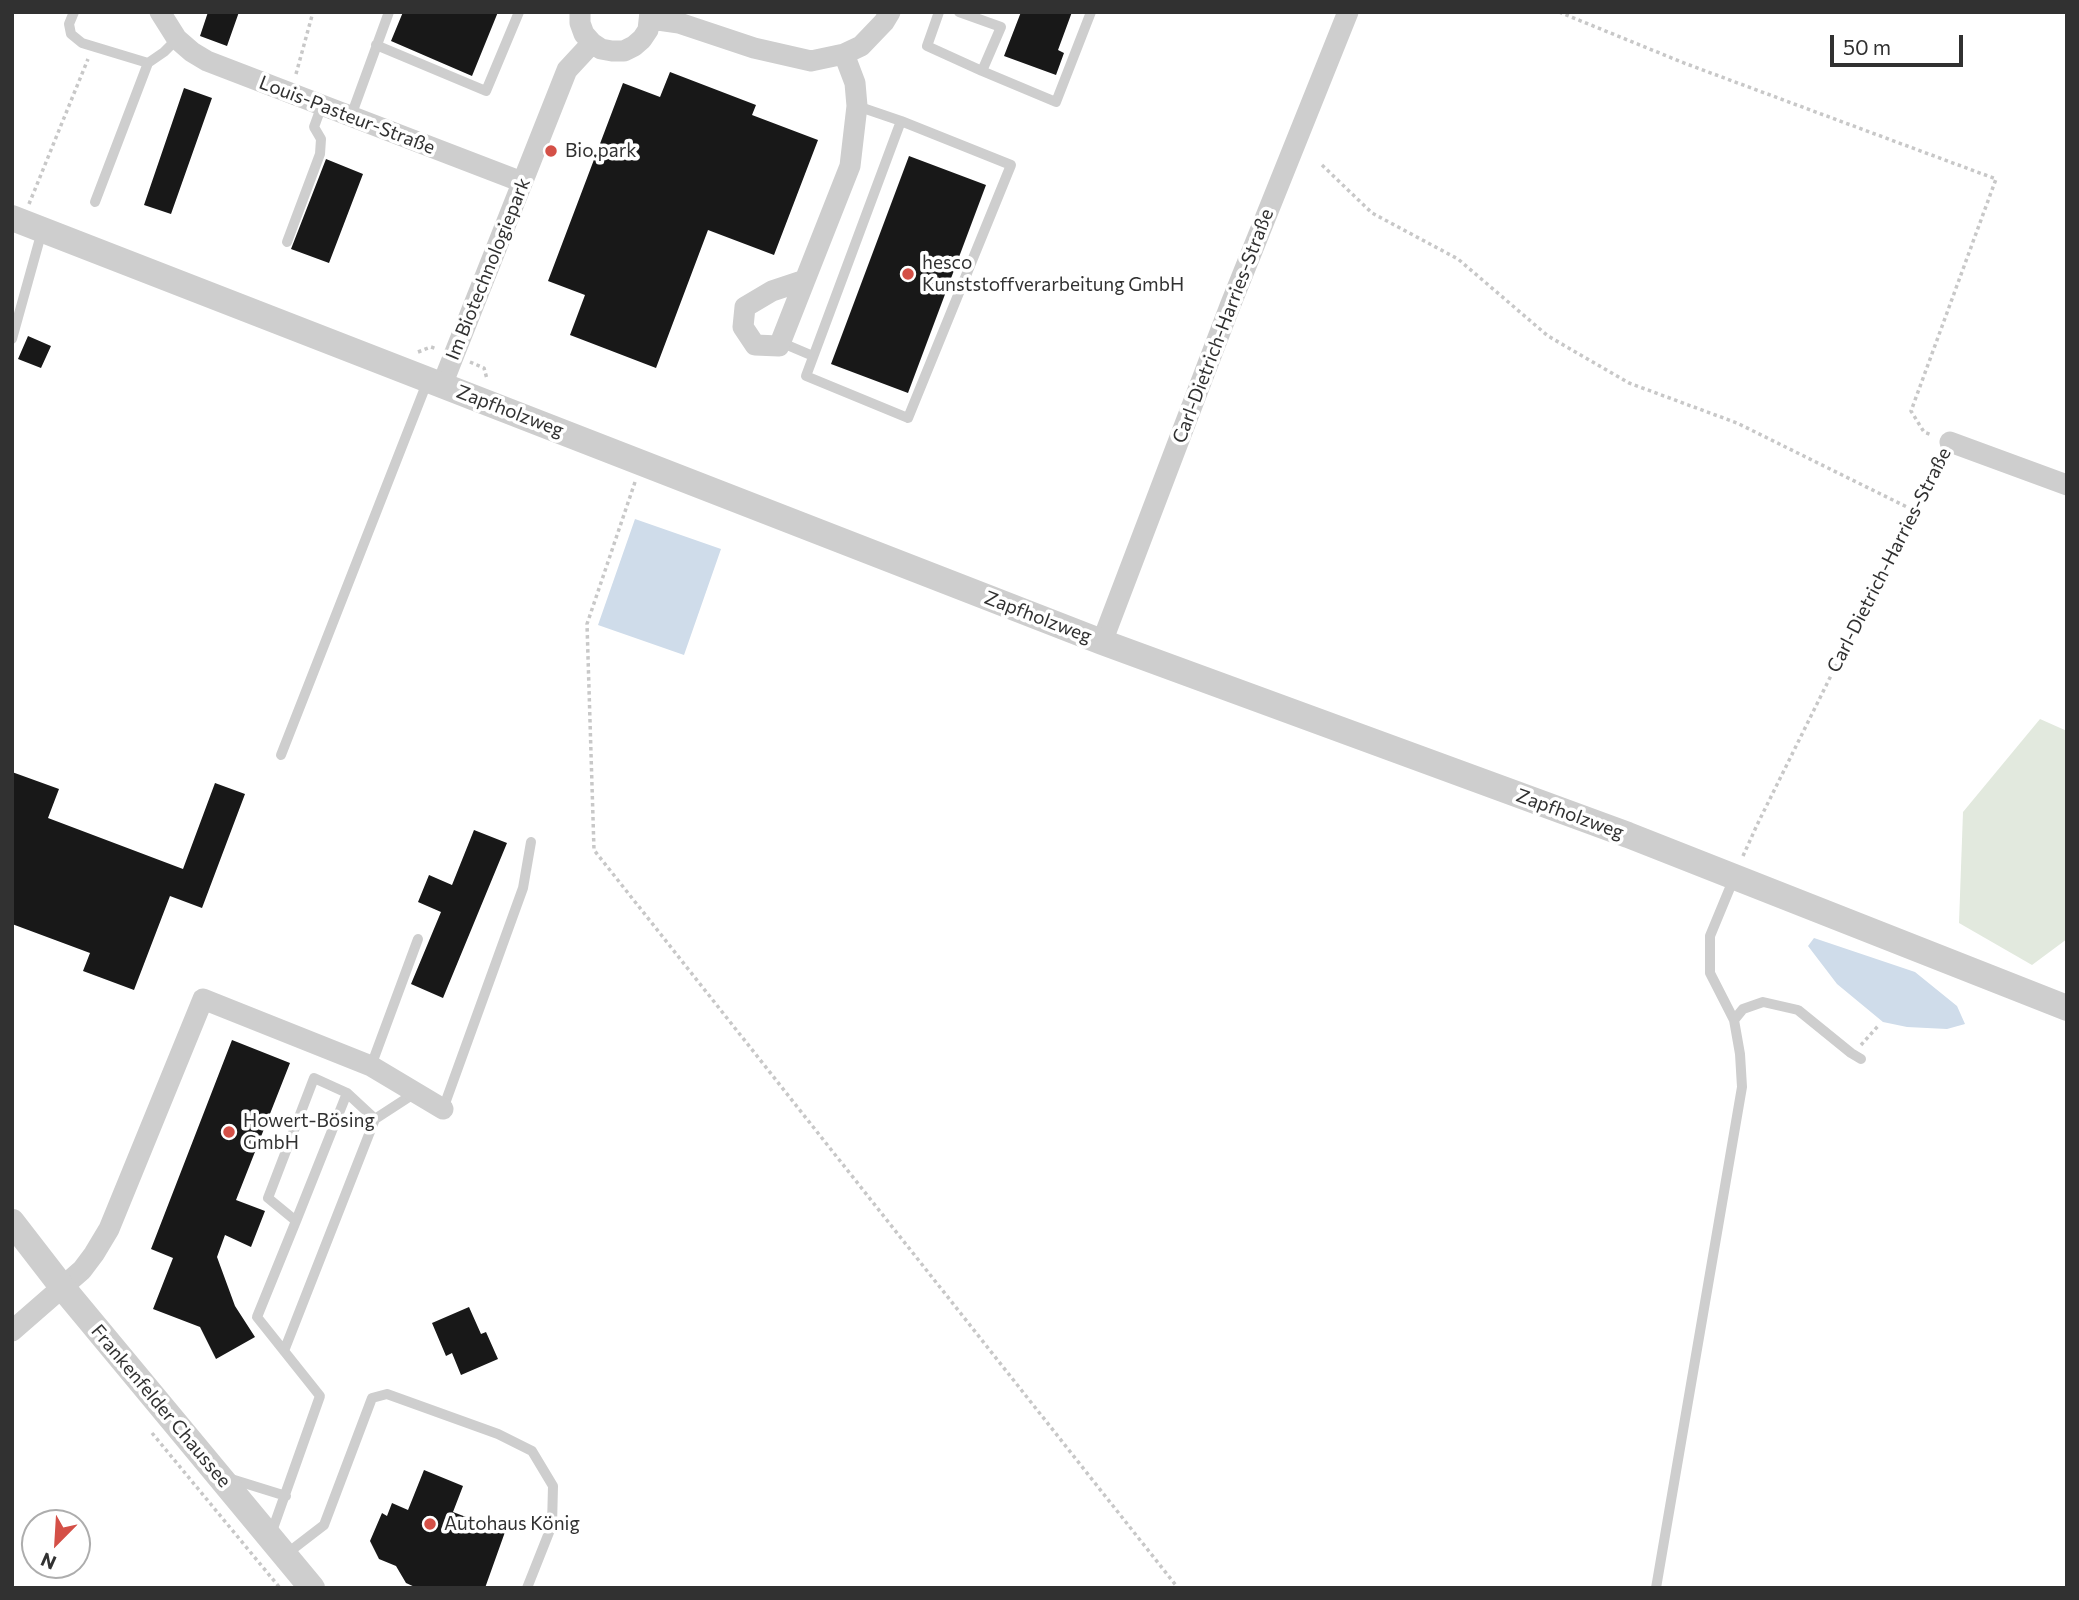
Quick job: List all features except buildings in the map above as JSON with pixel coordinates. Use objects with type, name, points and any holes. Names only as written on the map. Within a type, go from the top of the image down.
[{"type":"street","name":"Louis-Pasteur-Straße","points":[[160,12],[177,39],[207,61],[522,182]]},
{"type":"street","points":[[580,12],[584,34],[601,49],[624,51],[634,46],[648,30],[651,15],[754,48],[811,61],[844,54],[861,46],[890,12]]},
{"type":"street","name":"Carl-Dietrich-Harries-Straße","points":[[1102,642],[1230,306],[1348,12]]},
{"type":"street","name":"Im Biotechnologiepark","points":[[435,382],[522,182],[567,70],[592,43]]},
{"type":"street","points":[[806,280],[772,291],[745,307],[743,327],[755,345],[779,344],[806,280],[850,166],[858,106],[855,83],[844,54]]},
{"type":"street","name":"Zapfholzweg","points":[[27,218],[435,382],[1102,642],[1602,826],[2067,1008]]},
{"type":"street","points":[[1950,442],[2067,485]]},
{"type":"street","points":[[12,1331],[63,1288],[94,1255],[109,1228],[203,999],[371,1066],[443,1109]]},
{"type":"street","name":"Frankenfelder Chaussee","points":[[12,1222],[63,1288],[312,1588]]},
{"type":"lane","points":[[74,12],[69,24],[71,34],[82,43],[148,63]]},
{"type":"lane","points":[[351,116],[389,12]]},
{"type":"lane","points":[[376,45],[486,91],[519,12]]},
{"type":"lane","points":[[939,12],[927,46],[1056,102],[1091,12]]},
{"type":"lane","points":[[959,12],[1001,27],[982,71]]},
{"type":"lane","points":[[95,202],[148,63],[177,39]]},
{"type":"lane","points":[[287,242],[320,153],[321,139],[314,127],[323,105]]},
{"type":"lane","points":[[858,106],[901,121],[1011,165],[908,418],[806,376],[901,121]]},
{"type":"lane","points":[[12,340],[27,218]]},
{"type":"lane","points":[[779,344],[813,356]]},
{"type":"lane","points":[[281,755],[435,382]]},
{"type":"lane","points":[[443,1109],[523,888],[531,842]]},
{"type":"lane","points":[[1656,1588],[1742,1087],[1734,1020],[1710,972],[1710,936],[1734,878]]},
{"type":"lane","points":[[371,1066],[418,939]]},
{"type":"lane","points":[[1734,1020],[1743,1009],[1763,1002],[1798,1010],[1856,1056]]},
{"type":"lane","points":[[296,1221],[268,1198],[314,1078],[347,1093],[375,1119]]},
{"type":"lane","points":[[278,1546],[286,1496],[320,1396],[257,1317],[347,1093]]},
{"type":"lane","points":[[284,1351],[375,1119],[415,1093]]},
{"type":"lane","points":[[278,1546],[324,1525],[372,1398],[387,1394],[498,1434],[532,1451],[553,1486],[551,1525],[527,1588]]},
{"type":"lane","points":[[219,1476],[286,1496]]},
{"type":"path","points":[[291,94],[313,12]]},
{"type":"path","name":"Carl-Dietrich-Harries-Straße","points":[[1559,12],[1684,63],[1996,179],[1911,411],[1924,432],[1950,442],[1913,510],[1757,825],[1734,878]]},
{"type":"path","points":[[27,218],[93,47]]},
{"type":"path","points":[[1322,165],[1372,213],[1458,259],[1548,336],[1629,383],[1737,423],[1913,510]]},
{"type":"path","points":[[641,463],[587,624],[594,850],[1178,1588]]},
{"type":"path","points":[[1856,1056],[1878,1026]]},
{"type":"shaded area","points":[[2040,719],[2067,731],[2067,939],[2032,965],[1959,923],[1963,812]]},
{"type":"water","points":[[635,519],[721,549],[684,655],[598,625]]},
{"type":"water","points":[[1814,938],[1915,972],[1957,1006],[1965,1024],[1947,1029],[1907,1027],[1883,1022],[1837,984],[1808,946]]},
{"type":"place","name":"Bio.park","points":[[551,151]]},
{"type":"place","name":"hesco Kunststoffverarbeitung GmbH","points":[[908,274]]},
{"type":"place","name":"Howert-Bösing GmbH","points":[[229,1132]]},
{"type":"place","name":"Autohaus König","points":[[430,1524]]}]
